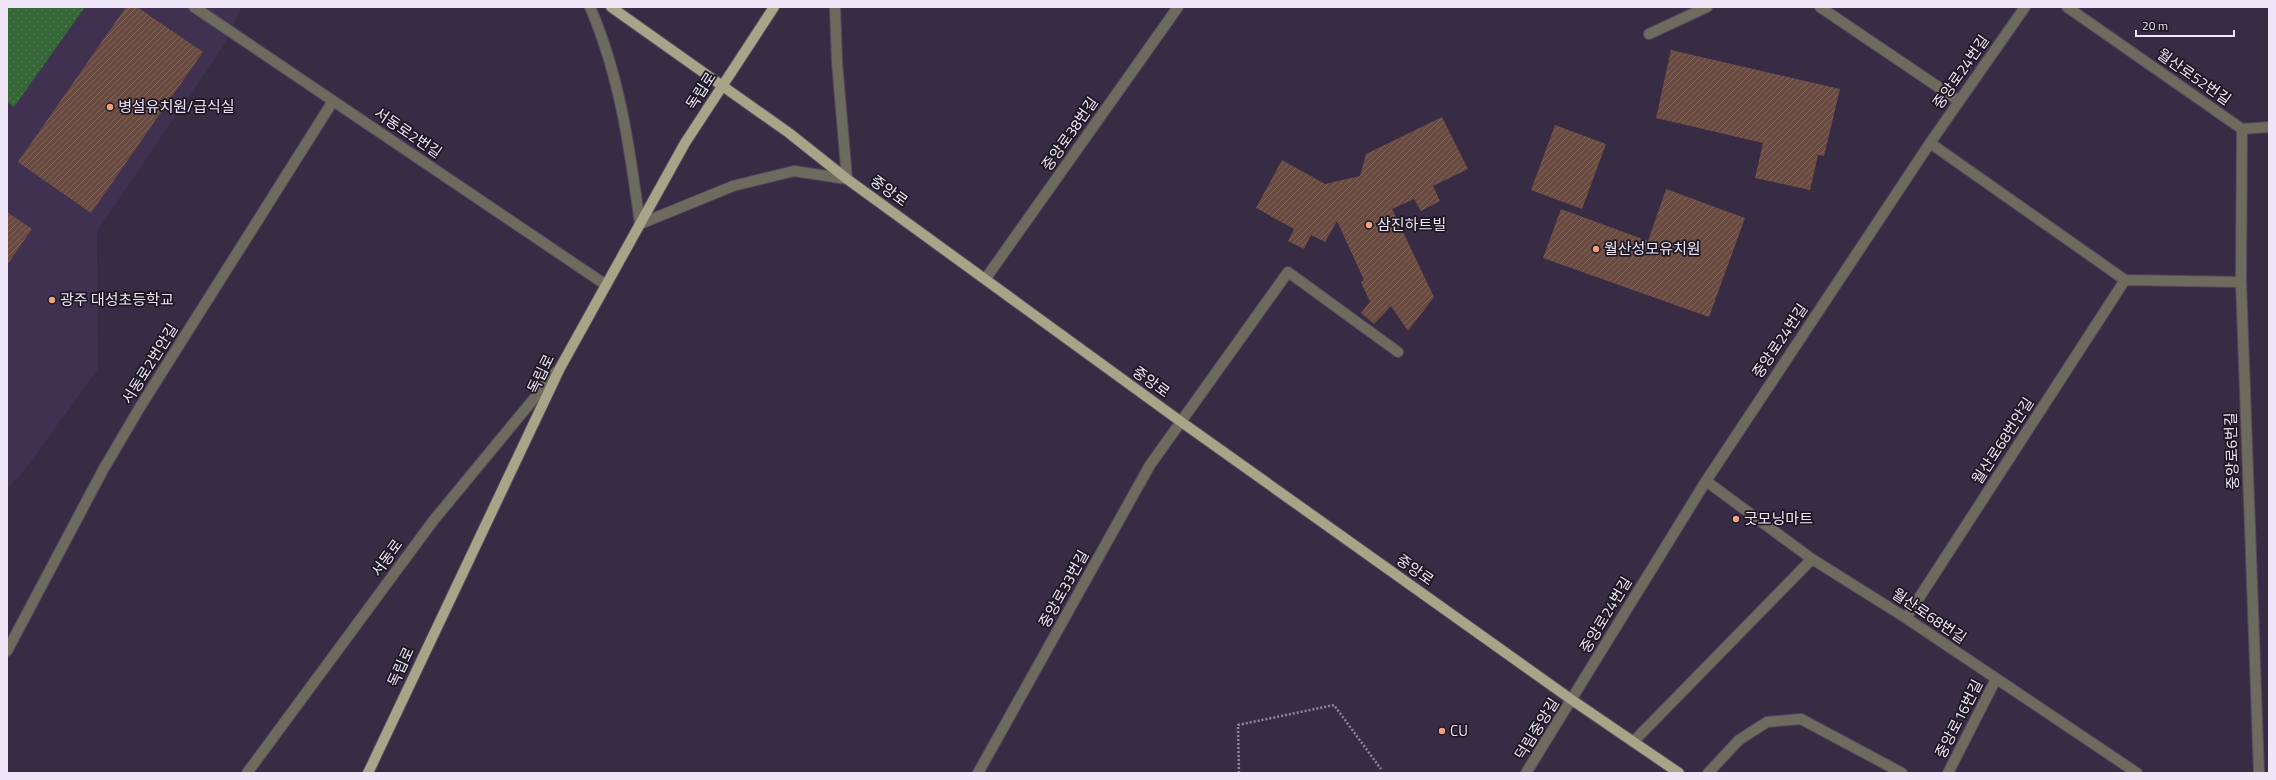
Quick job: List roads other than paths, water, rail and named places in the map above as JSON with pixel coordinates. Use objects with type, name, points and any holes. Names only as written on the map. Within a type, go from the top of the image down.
[{"type":"main road","name":"중앙로","points":[[611,7],[789,133],[847,179],[986,278],[1180,421],[1572,700],[1679,773]]},
{"type":"main road","name":"독립로","points":[[368,773],[560,368],[685,143],[774,7]]},
{"type":"street","name":"서동로2번길","points":[[194,7],[230,34],[334,101],[606,285]]},
{"type":"street","points":[[590,7],[604,38],[628,133],[640,224],[733,186],[794,171],[847,179],[837,62],[835,7]]},
{"type":"street","name":"중앙로38번길","points":[[986,278],[1178,7]]},
{"type":"street","points":[[1650,34],[1707,7]]},
{"type":"street","points":[[1820,7],[1959,101]]},
{"type":"street","name":"중앙로24번길","points":[[1572,700],[1706,481],[1930,143],[2025,7]]},
{"type":"street","name":"월산로52번길","points":[[2067,7],[2242,128]]},
{"type":"street","name":"서동로2번안길","points":[[7,651],[103,470],[140,407],[334,101]]},
{"type":"street","points":[[2242,128],[2269,127]]},
{"type":"street","name":"중앙로6번길","points":[[2242,128],[2241,282],[2258,773]]},
{"type":"street","points":[[1930,143],[2125,280],[2241,282]]},
{"type":"street","name":"중앙로33번길","points":[[978,773],[1150,465],[1288,272],[1398,352]]},
{"type":"street","name":"월산로68번안길","points":[[1906,618],[2125,280]]},
{"type":"street","name":"서동로","points":[[247,773],[432,521],[560,368]]},
{"type":"street","name":"월산로68번길","points":[[1706,481],[1812,559],[1906,618],[2137,773]]},
{"type":"street","points":[[1633,742],[1812,559]]},
{"type":"street","name":"중앙로16번길","points":[[1948,773],[1996,679]]},
{"type":"street","name":"덕림중앙길","points":[[1526,773],[1572,700]]},
{"type":"street","points":[[1708,773],[1739,740],[1767,722],[1801,719],[1902,773]]},
{"type":"place","name":"병설유치원/급식실","points":[[110,107]]},
{"type":"place","name":"삼진하트빌","points":[[1369,225]]},
{"type":"place","name":"월산성모유치원","points":[[1596,249]]},
{"type":"place","name":"광주 대성초등학교","points":[[52,300]]},
{"type":"place","name":"굿모닝마트","points":[[1736,519]]},
{"type":"place","name":"CU","points":[[1442,731]]}]
